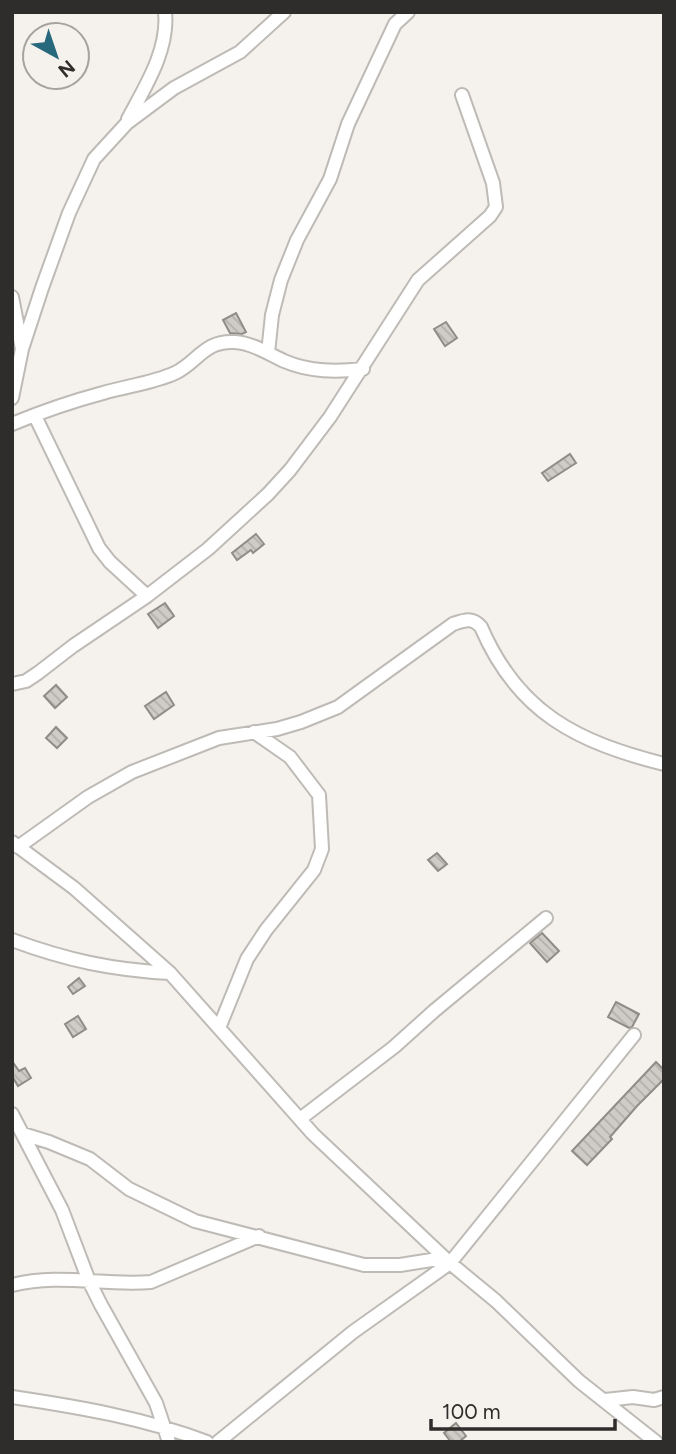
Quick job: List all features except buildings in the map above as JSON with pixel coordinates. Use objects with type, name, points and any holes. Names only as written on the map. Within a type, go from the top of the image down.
[{"type":"street","points":[[127,123],[162,46],[166,26],[165,12]]},
{"type":"street","points":[[12,398],[22,349],[82,182],[94,159],[127,123],[174,88],[240,52],[284,12]]},
{"type":"street","points":[[268,353],[277,294],[297,240],[322,197],[348,124],[395,24],[408,12]]},
{"type":"street","points":[[12,684],[32,677],[147,596],[208,549],[279,484],[363,369],[418,280],[490,216],[496,206],[490,172],[461,95]]},
{"type":"street","points":[[12,297],[22,349]]},
{"type":"street","points":[[12,424],[101,393],[173,374],[185,368],[197,354],[218,344],[235,342],[306,369],[363,369]]},
{"type":"street","points":[[35,416],[99,548],[110,562],[147,596]]},
{"type":"street","points":[[656,1442],[579,1381],[496,1301],[447,1261],[300,1119],[170,973],[74,888],[15,845],[132,772],[219,738],[302,722],[338,707],[453,624],[468,619],[481,627],[511,678],[527,699],[557,724],[587,739],[664,764]]},
{"type":"street","points":[[219,1028],[247,959],[266,930],[314,870],[321,849],[319,795],[290,757],[254,732]]},
{"type":"street","points":[[300,1119],[394,1047],[546,918]]},
{"type":"street","points":[[12,940],[73,961],[128,971],[170,973]]},
{"type":"street","points":[[218,1442],[376,1314],[447,1261],[634,1035]]},
{"type":"street","points":[[12,1114],[62,1210],[89,1281],[156,1403],[169,1442]]},
{"type":"street","points":[[23,1134],[90,1158],[129,1189],[195,1221],[365,1265],[447,1261]]},
{"type":"street","points":[[12,1285],[41,1279],[151,1282],[260,1236]]},
{"type":"street","points":[[12,1397],[97,1411],[166,1427],[207,1442]]},
{"type":"street","points":[[605,1400],[654,1400],[664,1397]]}]
